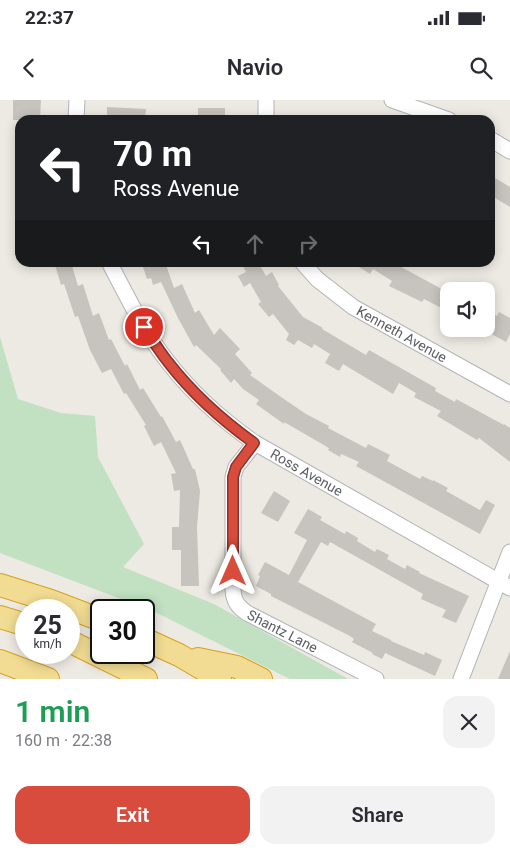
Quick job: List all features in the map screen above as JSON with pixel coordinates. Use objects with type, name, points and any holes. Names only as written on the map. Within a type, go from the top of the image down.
[{"type":"highway","points":[[0,584],[90,616]]},
{"type":"highway","points":[[0,617],[15,622]]},
{"type":"highway","points":[[155,644],[179,655],[220,679]]},
{"type":"highway","points":[[80,646],[146,679]]},
{"type":"highway","points":[[179,655],[237,667],[260,679]]},
{"type":"highway","points":[[0,661],[48,679]]},
{"type":"street","points":[[76,115],[77,100]]},
{"type":"street","points":[[266,100],[266,115]]},
{"type":"street","points":[[392,100],[435,115]]},
{"type":"street","points":[[495,142],[510,151]]},
{"type":"street","name":"Ross Avenue","points":[[112,267],[144,327],[167,361],[193,392],[232,427],[254,443],[504,585]]},
{"type":"street","name":"Kenneth Avenue","points":[[306,267],[317,279],[353,307],[510,394]]},
{"type":"street","name":"Shantz Lane","points":[[254,443],[236,467],[233,477],[233,590],[238,606],[246,612],[376,679]]},
{"type":"street","points":[[461,679],[504,585],[510,552]]},
{"type":"green space","points":[[0,337],[18,399],[61,413],[95,416],[98,457],[144,544],[123,567],[214,604],[348,679],[290,679],[155,612],[155,599],[121,599],[0,553]]},
{"type":"building","points":[[13,100],[41,100],[40,115],[15,115],[15,120],[13,120]]},
{"type":"building","points":[[107,107],[146,109],[145,115],[107,115]]},
{"type":"building","points":[[198,108],[225,108],[225,115],[198,115]]},
{"type":"building","points":[[495,178],[510,187],[510,207],[495,198]]},
{"type":"building","points":[[56,267],[72,267],[78,286],[83,284],[93,316],[99,313],[109,340],[111,339],[125,366],[127,364],[140,390],[143,388],[162,416],[176,442],[180,440],[193,469],[195,469],[200,491],[197,527],[199,586],[181,586],[181,550],[172,550],[172,527],[179,527],[180,490],[174,491],[171,474],[176,473],[161,442],[154,446],[144,426],[146,425],[126,393],[124,394],[111,369],[102,373],[90,350],[78,316],[75,317],[64,284],[61,285]]},
{"type":"building","points":[[143,267],[167,267],[174,288],[182,284],[195,313],[199,310],[214,335],[220,328],[240,349],[235,354],[252,373],[250,375],[306,414],[366,448],[368,444],[390,455],[387,461],[420,479],[422,476],[433,480],[448,488],[446,491],[480,510],[486,500],[495,505],[480,534],[356,466],[359,462],[341,454],[340,457],[328,450],[329,448],[284,422],[284,424],[256,404],[259,400],[243,389],[234,379],[231,383],[221,369],[196,345],[194,347],[161,282],[153,285],[151,278],[147,279]]},
{"type":"building","points":[[244,267],[261,267],[266,276],[272,272],[278,286],[303,317],[366,355],[369,350],[436,388],[435,391],[455,402],[456,399],[510,428],[510,462],[479,438],[477,440],[437,416],[441,411],[414,397],[416,393],[399,383],[393,394],[343,364],[339,371],[325,363],[330,354],[314,344],[312,348],[298,340],[294,345],[286,340],[289,334],[273,314],[269,317],[258,304],[261,302],[250,283],[244,287],[238,276],[246,272]]},
{"type":"building","points":[[359,267],[401,267],[440,288],[440,307],[424,299],[422,302],[389,286],[392,281],[373,269],[370,274]]},
{"type":"building","points":[[499,312],[510,318],[510,334],[506,342],[495,336],[495,315],[497,316]]},
{"type":"building","points":[[274,491],[290,501],[278,522],[261,513]]},
{"type":"building","points":[[308,509],[322,517],[320,520],[345,534],[346,531],[358,538],[357,541],[375,552],[377,549],[389,555],[387,559],[405,569],[407,565],[419,573],[469,596],[456,623],[442,617],[446,610],[421,599],[423,594],[330,542],[328,546],[321,542],[298,582],[376,624],[372,631],[424,655],[425,652],[442,660],[435,676],[385,653],[382,659],[372,654],[352,642],[354,639],[350,636],[271,596],[271,594],[256,586],[260,576],[258,575],[265,562],[289,575],[307,540],[294,533]]},
{"type":"building","points":[[510,651],[510,679],[498,679]]},
{"type":"route","points":[[144,327],[167,361],[193,392],[232,427],[254,443],[236,467],[233,477],[233,571]]}]
